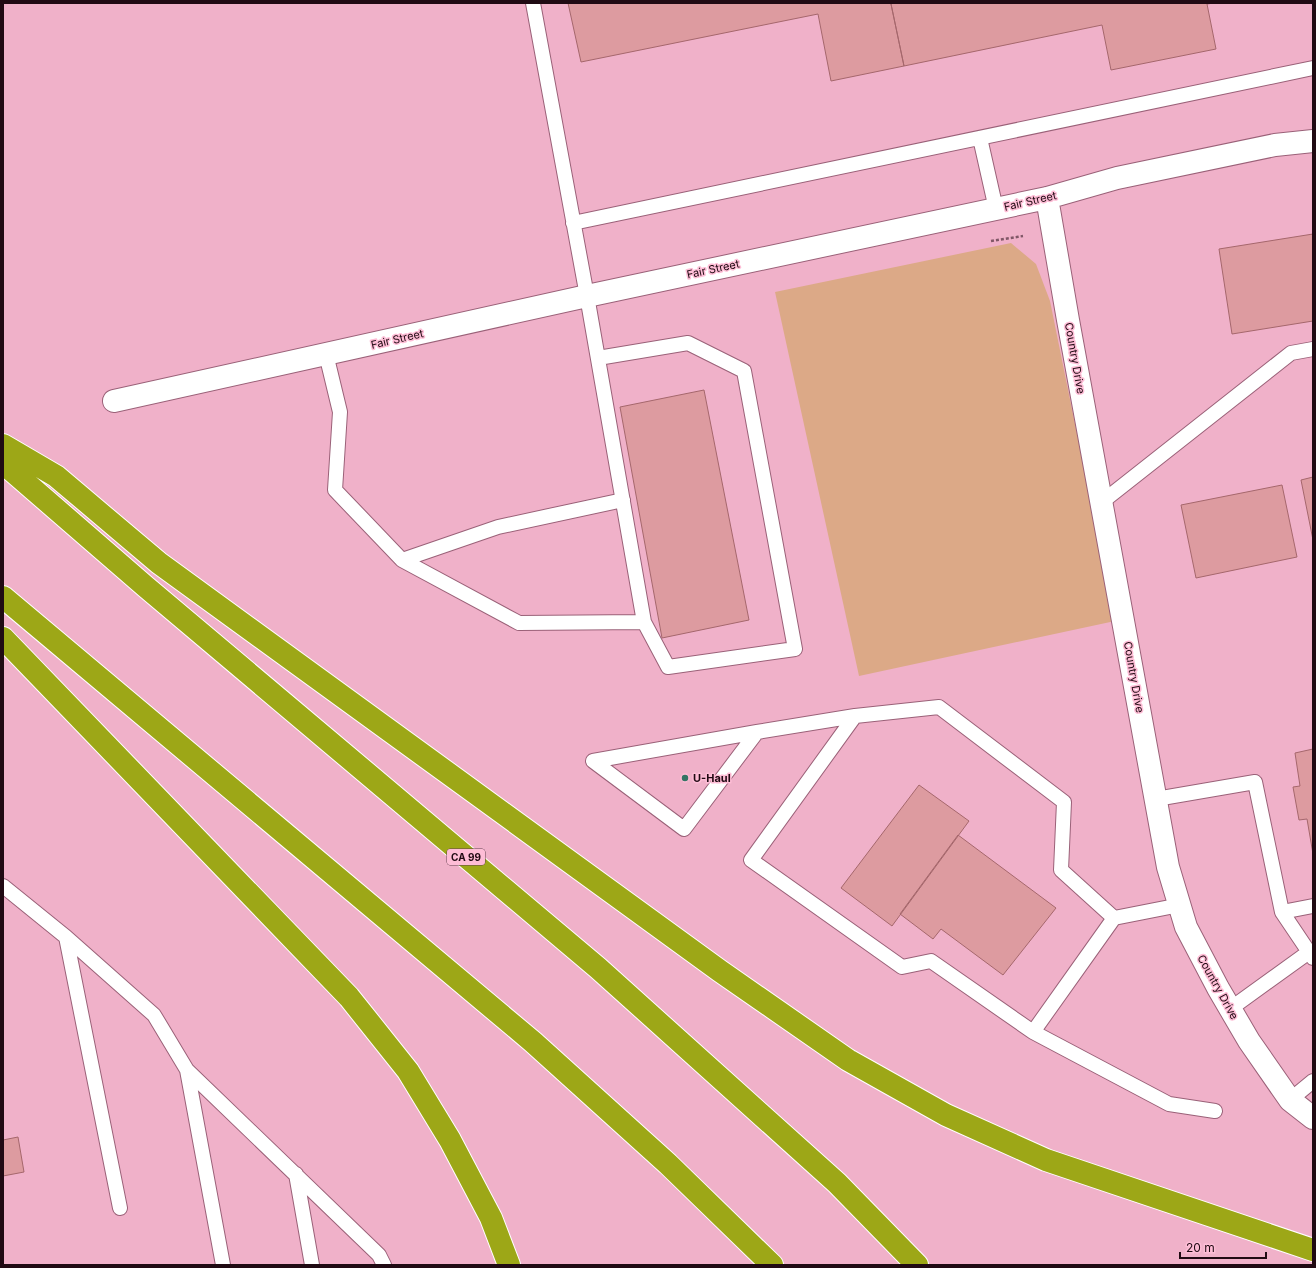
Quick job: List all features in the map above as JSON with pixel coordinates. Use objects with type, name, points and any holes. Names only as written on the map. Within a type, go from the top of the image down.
[{"type":"highway","points":[[3,445],[56,476],[159,563],[713,967],[848,1060],[946,1115],[1046,1160],[1313,1250]]},
{"type":"highway","name":"CA 99","points":[[3,463],[152,592],[598,968],[837,1183],[917,1265]]},
{"type":"highway","points":[[3,597],[533,1042],[668,1164],[772,1265]]},
{"type":"highway","points":[[3,638],[349,997],[408,1071],[446,1134],[491,1218],[509,1265]]},
{"type":"street","name":"Fair Street","points":[[114,400],[587,296],[1048,198],[1117,178],[1275,146],[1313,141]]},
{"type":"street","name":"Country Drive","points":[[1048,198],[1168,867],[1186,926],[1230,1009],[1249,1041],[1290,1100],[1313,1118]]},
{"type":"lane","points":[[533,3],[587,296],[644,622],[668,666],[795,649],[744,371],[688,343],[598,358]]},
{"type":"lane","points":[[573,223],[1313,68]]},
{"type":"lane","points":[[980,138],[996,209]]},
{"type":"lane","points":[[1102,502],[1291,354],[1313,349]]},
{"type":"lane","points":[[326,354],[340,412],[335,490],[402,560],[519,623],[644,622]]},
{"type":"lane","points":[[402,560],[498,527],[623,500]]},
{"type":"lane","points":[[757,732],[684,828],[593,761],[757,732],[855,716],[939,707],[1064,802],[1061,870],[1114,918]]},
{"type":"lane","points":[[855,716],[751,860],[902,967],[931,961],[1033,1032],[1169,1104],[1214,1111]]},
{"type":"lane","points":[[1156,799],[1255,782],[1282,912],[1311,955],[1230,1009]]},
{"type":"lane","points":[[3,886],[66,937],[154,1016],[187,1070],[379,1255],[384,1265]]},
{"type":"lane","points":[[1033,1032],[1114,918],[1180,905]]},
{"type":"lane","points":[[1282,912],[1313,906]]},
{"type":"lane","points":[[66,937],[120,1208]]},
{"type":"lane","points":[[187,1070],[223,1265]]},
{"type":"lane","points":[[1290,1100],[1313,1081]]},
{"type":"lane","points":[[296,1174],[312,1265]]},
{"type":"path","points":[[991,241],[1023,236]]},
{"type":"shaded area","points":[[1011,243],[1036,264],[1050,301],[1115,621],[859,676],[775,292]]},
{"type":"building","points":[[568,3],[894,3],[891,4],[904,66],[831,81],[818,14],[581,62]]},
{"type":"building","points":[[1214,3],[1207,4],[1216,49],[1111,70],[1102,25],[904,66],[891,4]]},
{"type":"building","points":[[1313,234],[1313,321],[1232,334],[1219,249]]},
{"type":"building","points":[[704,390],[749,620],[662,638],[620,407]]},
{"type":"building","points":[[1313,477],[1313,540],[1301,480]]},
{"type":"building","points":[[1282,485],[1297,557],[1196,578],[1181,505]]},
{"type":"building","points":[[1313,749],[1313,854],[1307,819],[1299,820],[1293,787],[1300,786],[1295,753]]},
{"type":"building","points":[[919,785],[969,821],[892,926],[841,888]]},
{"type":"building","points":[[958,835],[1056,908],[1003,975],[941,929],[933,939],[900,914]]},
{"type":"building","points":[[18,1137],[24,1172],[3,1176],[3,1140]]},
{"type":"place","name":"U-Haul","points":[[685,778]]}]
